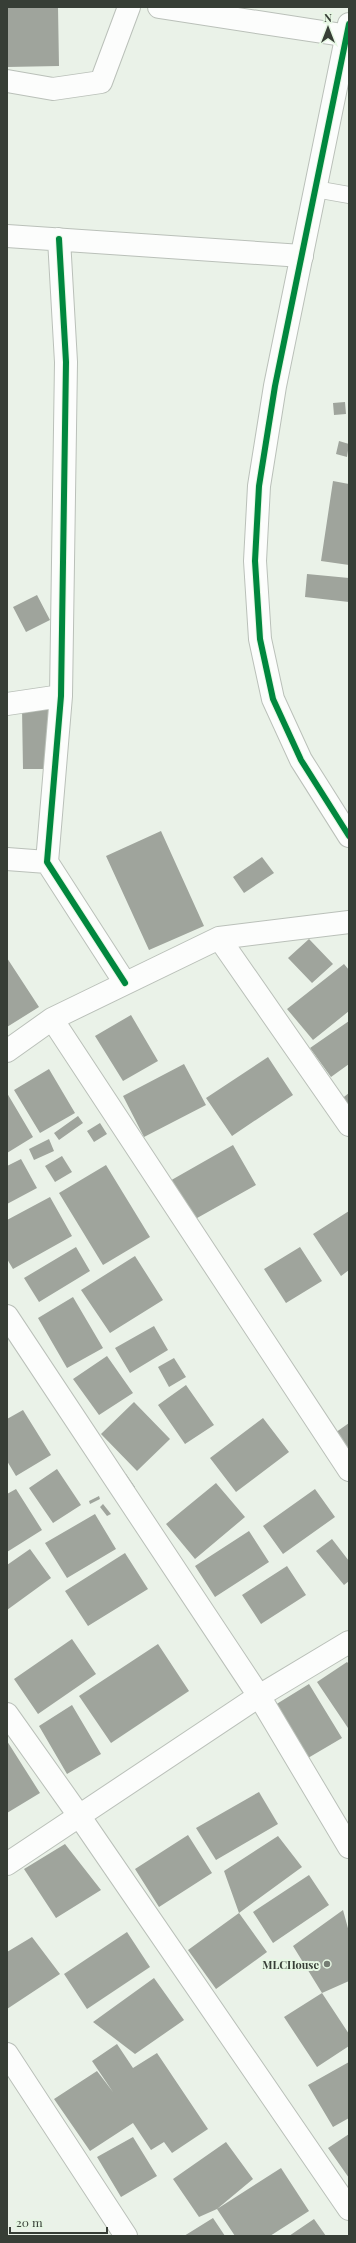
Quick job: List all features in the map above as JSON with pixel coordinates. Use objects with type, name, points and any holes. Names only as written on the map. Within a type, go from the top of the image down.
[{"type":"street","points":[[7,81],[53,89],[101,82],[130,7]]},
{"type":"street","points":[[158,7],[348,32],[275,386],[259,486],[255,561],[260,639],[273,699],[301,760],[349,836]]},
{"type":"street","points":[[7,236],[302,256]]},
{"type":"street","points":[[59,239],[66,362],[60,696],[47,862],[125,983]]},
{"type":"street","points":[[7,704],[60,696]]},
{"type":"street","points":[[7,859],[47,862]]},
{"type":"street","points":[[7,1051],[52,1019],[219,938],[349,922]]},
{"type":"street","points":[[219,938],[349,1125]]},
{"type":"street","points":[[52,1019],[349,1470]]},
{"type":"street","points":[[7,1316],[259,1696],[349,1847]]},
{"type":"street","points":[[7,1864],[80,1817],[259,1696],[349,1642]]},
{"type":"street","points":[[7,1714],[80,1817],[349,2209]]},
{"type":"street","points":[[7,2054],[126,2236]]},
{"type":"lane","points":[[315,189],[349,195]]},
{"type":"building","points":[[7,7],[58,7],[59,66],[7,67]]},
{"type":"building","points":[[345,402],[346,414],[334,415],[333,403]]},
{"type":"building","points":[[339,441],[349,444],[347,457],[336,454]]},
{"type":"building","points":[[333,481],[349,484],[349,565],[321,561]]},
{"type":"building","points":[[307,574],[349,578],[349,602],[305,597]]},
{"type":"building","points":[[37,595],[50,620],[26,632],[13,607]]},
{"type":"building","points":[[22,708],[48,708],[48,769],[23,769]]},
{"type":"building","points":[[161,831],[204,926],[149,950],[106,856]]},
{"type":"building","points":[[262,857],[274,873],[244,893],[233,877]]},
{"type":"building","points":[[309,939],[333,964],[312,983],[288,958]]},
{"type":"building","points":[[7,958],[39,1007],[7,1027]]},
{"type":"building","points":[[344,964],[349,970],[349,1011],[313,1040],[287,1009]]},
{"type":"building","points":[[131,1015],[158,1061],[123,1081],[95,1036]]},
{"type":"building","points":[[349,1021],[349,1064],[331,1077],[310,1048]]},
{"type":"building","points":[[268,1057],[293,1095],[232,1136],[206,1098]]},
{"type":"building","points":[[184,1064],[206,1105],[144,1137],[123,1096]]},
{"type":"building","points":[[49,1069],[75,1113],[40,1133],[14,1090]]},
{"type":"building","points":[[7,1093],[33,1137],[7,1153]]},
{"type":"building","points":[[349,1093],[349,1112],[340,1100]]},
{"type":"building","points":[[78,1116],[83,1123],[59,1140],[54,1133]]},
{"type":"building","points":[[100,1123],[107,1134],[94,1142],[87,1131]]},
{"type":"building","points":[[49,1139],[54,1151],[34,1160],[29,1149]]},
{"type":"building","points":[[233,1145],[256,1185],[190,1222],[168,1182]]},
{"type":"building","points":[[62,1156],[72,1172],[55,1182],[45,1166]]},
{"type":"building","points":[[21,1159],[37,1188],[7,1204],[7,1166]]},
{"type":"building","points":[[106,1165],[150,1237],[103,1265],[59,1193]]},
{"type":"building","points":[[50,1197],[72,1236],[13,1269],[7,1259],[7,1220]]},
{"type":"building","points":[[349,1211],[349,1270],[341,1276],[313,1234]]},
{"type":"building","points":[[76,1247],[90,1271],[39,1302],[24,1278]]},
{"type":"building","points":[[300,1247],[322,1281],[286,1303],[264,1269]]},
{"type":"building","points":[[135,1256],[163,1300],[110,1333],[81,1290]]},
{"type":"building","points":[[73,1297],[103,1348],[67,1368],[38,1318]]},
{"type":"building","points":[[154,1326],[168,1350],[130,1373],[115,1348]]},
{"type":"building","points":[[107,1356],[133,1393],[99,1415],[73,1379]]},
{"type":"building","points":[[174,1358],[186,1377],[169,1387],[158,1367]]},
{"type":"building","points":[[186,1385],[214,1425],[185,1444],[158,1405]]},
{"type":"building","points":[[134,1402],[170,1439],[137,1471],[101,1434]]},
{"type":"building","points":[[23,1410],[51,1455],[16,1476],[7,1461],[7,1419]]},
{"type":"building","points":[[263,1418],[289,1452],[236,1492],[210,1458]]},
{"type":"building","points":[[349,1423],[349,1457],[332,1435]]},
{"type":"building","points":[[57,1469],[81,1505],[53,1523],[29,1488]]},
{"type":"building","points":[[126,1474],[135,1487],[130,1490],[121,1477]]},
{"type":"building","points":[[216,1483],[245,1517],[195,1559],[166,1524]]},
{"type":"building","points":[[16,1489],[42,1530],[7,1552],[7,1494]]},
{"type":"building","points":[[315,1489],[335,1517],[283,1554],[263,1526]]},
{"type":"building","points":[[99,1496],[100,1499],[90,1504],[89,1501]]},
{"type":"building","points":[[103,1504],[111,1514],[107,1516],[100,1507]]},
{"type":"building","points":[[95,1514],[116,1549],[67,1578],[45,1543]]},
{"type":"building","points":[[249,1531],[269,1562],[215,1597],[195,1566]]},
{"type":"building","points":[[332,1539],[349,1561],[349,1581],[344,1585],[316,1551]]},
{"type":"building","points":[[30,1549],[51,1578],[7,1610],[7,1565]]},
{"type":"building","points":[[125,1553],[148,1589],[88,1626],[65,1591]]},
{"type":"building","points":[[287,1566],[306,1595],[261,1624],[242,1595]]},
{"type":"building","points":[[72,1639],[96,1674],[38,1714],[14,1679]]},
{"type":"building","points":[[158,1644],[189,1691],[111,1743],[79,1696]]},
{"type":"building","points":[[347,1662],[349,1664],[348,1728],[317,1682]]},
{"type":"building","points":[[309,1684],[342,1738],[308,1758],[275,1705]]},
{"type":"building","points":[[72,1705],[101,1754],[67,1774],[39,1726]]},
{"type":"building","points":[[7,1741],[40,1793],[7,1813]]},
{"type":"building","points":[[259,1792],[278,1824],[216,1860],[196,1828]]},
{"type":"building","points":[[188,1835],[212,1873],[159,1907],[135,1869]]},
{"type":"building","points":[[278,1836],[302,1867],[239,1913],[224,1871]]},
{"type":"building","points":[[65,1844],[101,1890],[56,1918],[24,1869]]},
{"type":"building","points":[[309,1875],[329,1905],[273,1943],[253,1912]]},
{"type":"building","name":"MLCHouse","points":[[343,1910],[349,1932],[349,1981],[322,1993],[293,1946]]},
{"type":"building","points":[[239,1913],[267,1952],[216,1989],[188,1950]]},
{"type":"building","points":[[127,1932],[150,1967],[87,2009],[64,1974]]},
{"type":"building","points":[[32,1937],[60,1974],[7,2009],[7,1952]]},
{"type":"building","points":[[154,1978],[184,2020],[135,2054],[93,2022]]},
{"type":"building","points":[[322,1993],[349,2034],[349,2046],[317,2067],[284,2017]]},
{"type":"building","points":[[117,2044],[133,2068],[157,2053],[208,2129],[172,2153],[164,2142],[151,2150],[133,2123],[90,2151],[54,2099],[97,2071],[113,2092],[92,2061]]},
{"type":"building","points":[[349,2062],[349,2118],[333,2127],[308,2085]]},
{"type":"building","points":[[349,2134],[349,2178],[328,2148]]},
{"type":"building","points":[[133,2137],[157,2176],[121,2197],[97,2157]]},
{"type":"building","points":[[226,2142],[253,2179],[217,2209],[199,2217],[173,2179]]},
{"type":"building","points":[[281,2168],[309,2211],[270,2236],[235,2236],[217,2209]]},
{"type":"building","points":[[213,2218],[225,2236],[184,2236]]},
{"type":"building","points":[[314,2219],[326,2236],[289,2236]]},
{"type":"cycle path","points":[[349,24],[275,386],[259,486],[255,561],[260,639],[273,699],[301,760],[349,836]]},
{"type":"cycle path","points":[[59,239],[66,362],[61,696],[47,862],[125,983]]},
{"type":"place","name":"MLCHouse","points":[[327,1964]]}]
